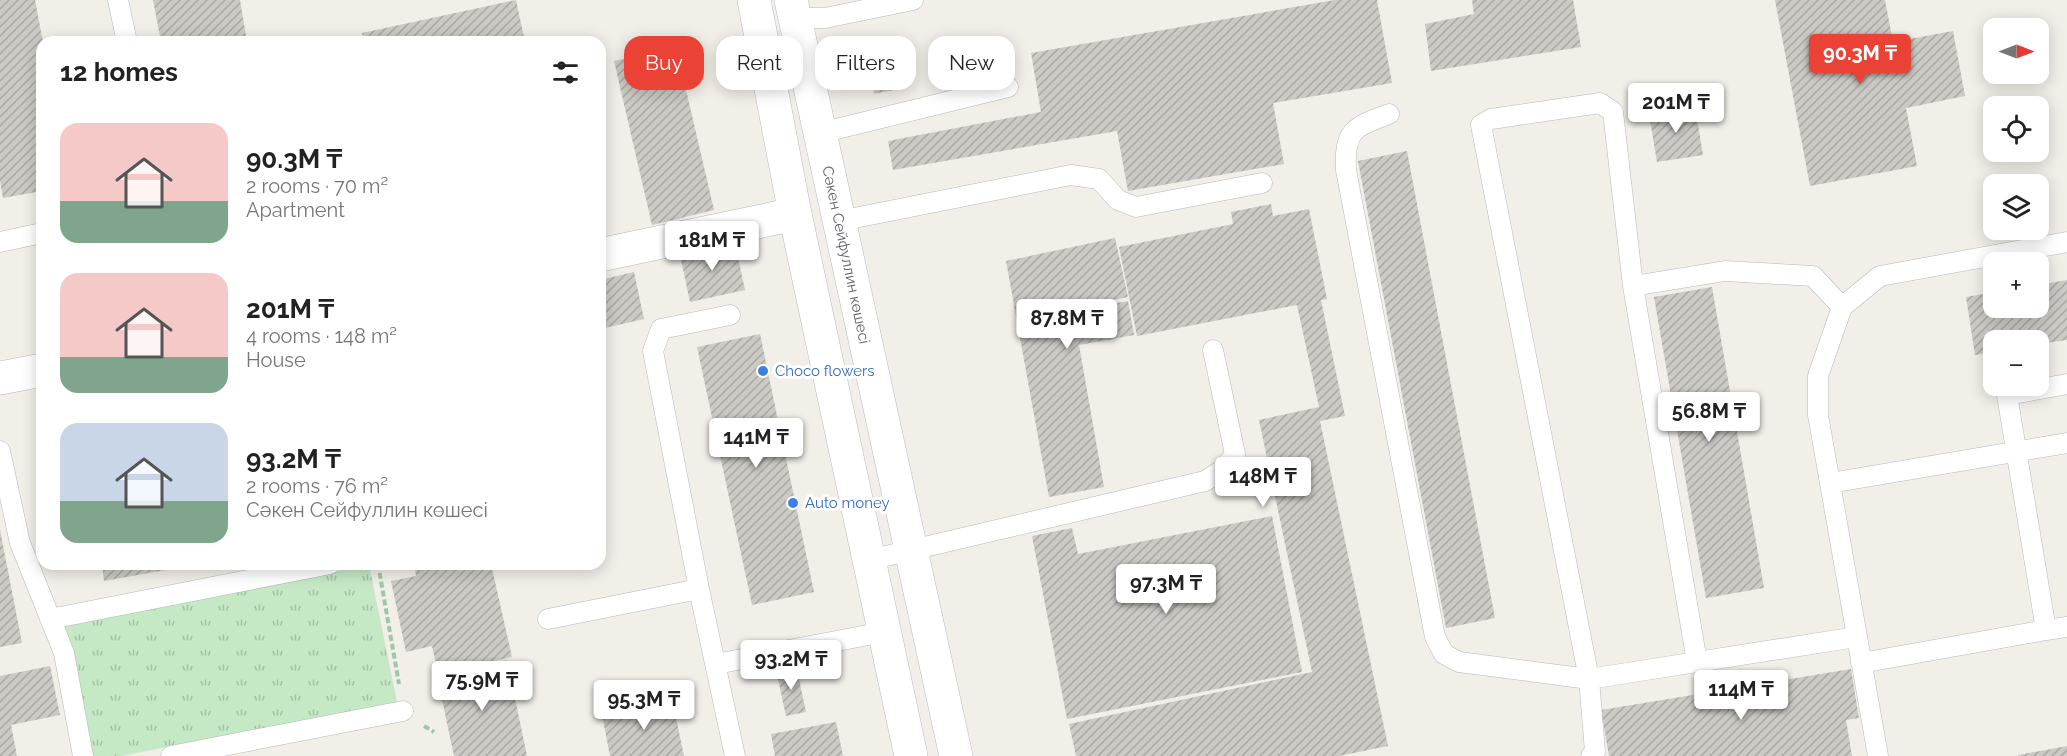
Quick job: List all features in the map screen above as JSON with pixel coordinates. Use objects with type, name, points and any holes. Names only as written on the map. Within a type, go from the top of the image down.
[{"type":"main road","points":[[754,0],[795,214],[911,756]]},
{"type":"main road","name":"Сәкен Сейфуллин көшесі","points":[[793,9],[956,756]]},
{"type":"main road","points":[[606,254],[795,214]]},
{"type":"main road","points":[[0,378],[36,371]]},
{"type":"lane","points":[[118,0],[126,36]]},
{"type":"lane","points":[[793,9],[825,18],[913,0]]},
{"type":"lane","points":[[820,133],[996,90]]},
{"type":"lane","points":[[1591,756],[1595,752],[1589,679],[1481,124],[1491,118],[1600,103],[1613,112],[1633,286],[1697,662]]},
{"type":"lane","points":[[1389,114],[1359,126],[1345,145],[1346,170],[1435,637],[1444,654],[1459,662],[1589,679],[1856,637]]},
{"type":"lane","points":[[839,221],[1071,175],[1099,178],[1118,200],[1136,207],[1262,183]]},
{"type":"lane","points":[[0,242],[36,234]]},
{"type":"lane","points":[[1878,756],[1818,415],[1818,376],[1842,307],[1880,276],[2067,242]]},
{"type":"lane","points":[[1633,286],[1725,271],[1774,272],[1813,276],[1842,307]]},
{"type":"lane","points":[[730,315],[661,329],[653,351],[699,589],[735,756]]},
{"type":"lane","points":[[869,560],[1205,481],[1224,469],[1235,454],[1213,350]]},
{"type":"lane","points":[[2046,630],[2007,395],[2067,384]]},
{"type":"lane","points":[[1830,483],[2067,443]]},
{"type":"lane","points":[[0,451],[20,543],[69,674],[83,756]]},
{"type":"lane","points":[[50,619],[299,570]]},
{"type":"lane","points":[[548,619],[699,589]]},
{"type":"lane","points":[[1861,663],[2067,627]]},
{"type":"lane","points":[[716,664],[884,632]]},
{"type":"lane","points":[[171,756],[403,711]]},
{"type":"path","points":[[379,570],[403,711],[434,732]]},
{"type":"green space","points":[[343,570],[370,570],[397,702],[121,756],[90,756],[60,624]]},
{"type":"building","points":[[0,0],[35,0],[42,36],[36,36],[36,192],[3,198],[0,181]]},
{"type":"building","points":[[153,0],[240,0],[246,36],[160,36]]},
{"type":"building","points":[[516,0],[524,36],[363,36],[362,33]]},
{"type":"building","points":[[1335,0],[1377,0],[1392,83],[1273,103],[1284,164],[1128,191],[1117,131],[893,170],[888,141],[1041,112],[1031,53]]},
{"type":"building","points":[[1472,0],[1573,0],[1581,47],[1431,71],[1425,24],[1474,14]]},
{"type":"building","points":[[1775,0],[1885,0],[1893,42],[1953,31],[1965,96],[1906,108],[1917,166],[1810,186]]},
{"type":"building","points":[[624,59],[624,90],[686,90],[714,210],[652,225],[614,61]]},
{"type":"building","points":[[873,90],[894,90],[874,94]]},
{"type":"building","points":[[1695,107],[1703,155],[1657,162],[1649,114]]},
{"type":"building","points":[[1407,151],[1495,618],[1446,628],[1358,161]]},
{"type":"building","points":[[1271,204],[1273,216],[1309,209],[1327,299],[1321,300],[1345,416],[1320,421],[1388,746],[1339,756],[1076,756],[1069,724],[1312,672],[1259,420],[1319,407],[1297,305],[1137,336],[1119,247],[1233,224],[1231,212]]},
{"type":"building","points":[[1115,238],[1128,297],[1040,316],[1128,301],[1134,335],[1079,345],[1104,487],[1049,497],[1006,261]]},
{"type":"building","points":[[735,243],[745,290],[690,302],[680,255]]},
{"type":"building","points":[[634,272],[644,319],[606,328],[606,279]]},
{"type":"building","points":[[2067,280],[2067,340],[2049,342],[2049,330],[1983,330],[1983,354],[1975,355],[1966,297],[1983,294],[1983,318],[2049,318],[2049,283]]},
{"type":"building","points":[[1712,287],[1764,588],[1706,598],[1654,297]]},
{"type":"building","points":[[760,334],[814,592],[752,605],[697,347]]},
{"type":"building","points":[[1272,516],[1302,672],[1067,719],[1032,536],[1072,528],[1078,554]]},
{"type":"building","points":[[0,530],[22,643],[0,647]]},
{"type":"building","points":[[103,570],[166,570],[104,581]]},
{"type":"building","points":[[415,570],[492,570],[512,657],[438,673],[432,646],[406,652],[391,581],[416,576]]},
{"type":"building","points":[[507,660],[527,756],[454,756],[437,676]]},
{"type":"building","points":[[796,665],[806,712],[786,716],[776,670]]},
{"type":"building","points":[[50,666],[60,715],[11,725],[17,756],[0,756],[0,676]]},
{"type":"building","points":[[1851,669],[1859,718],[1846,720],[1852,756],[1609,756],[1601,710]]},
{"type":"building","points":[[672,699],[684,756],[610,756],[602,715]]},
{"type":"building","points":[[836,722],[843,756],[775,756],[771,734]]},
{"type":"building","points":[[2067,746],[2067,756],[2018,756],[2018,755]]},
{"type":"place","name":"Choco flowers","points":[[763,371]]},
{"type":"place","name":"Auto money","points":[[793,503]]}]
